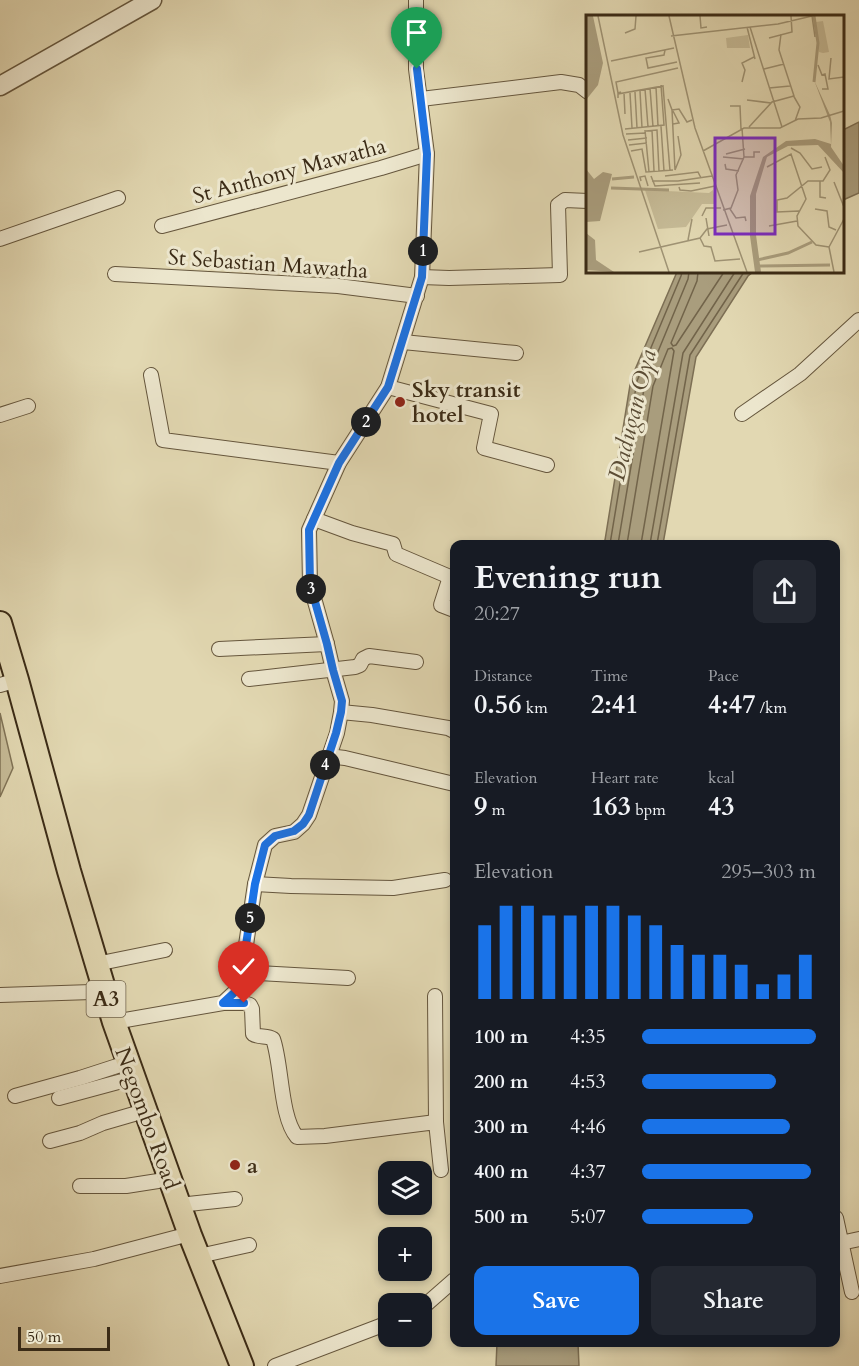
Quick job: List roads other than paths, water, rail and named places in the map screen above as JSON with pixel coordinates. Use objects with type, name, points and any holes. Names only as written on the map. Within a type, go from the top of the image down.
[{"type":"highway","name":"Negombo Road","points":[[0,623],[114,1022],[179,1205],[242,1366]]},
{"type":"highway","name":"Negombo Road","points":[[0,661],[4,684],[92,992],[178,1237],[229,1366]]},
{"type":"street","points":[[0,86],[152,0]]},
{"type":"street","points":[[223,1003],[236,991],[242,972],[255,884],[265,845],[275,836],[294,831],[309,815],[341,712],[342,701],[310,584],[309,530],[339,463],[388,387],[422,277],[427,154],[417,69],[416,0]]},
{"type":"street","points":[[420,99],[561,82],[579,85],[586,90]]},
{"type":"street","name":"St Anthony Mawatha","points":[[162,226],[427,154]]},
{"type":"street","points":[[0,239],[118,198]]},
{"type":"street","points":[[422,277],[560,275],[558,204],[565,200],[586,201]]},
{"type":"street","name":"St Sebastian Mawatha","points":[[115,274],[338,286],[417,296]]},
{"type":"street","points":[[742,414],[800,374],[859,320]]},
{"type":"street","points":[[403,342],[516,353]]},
{"type":"street","points":[[151,375],[163,440],[339,463]]},
{"type":"street","points":[[388,387],[491,414],[484,448],[547,465]]},
{"type":"street","points":[[0,415],[28,406]]},
{"type":"street","points":[[314,519],[352,533],[393,544],[396,554],[450,577],[441,605],[450,608]]},
{"type":"street","points":[[219,649],[327,644]]},
{"type":"street","points":[[249,679],[360,665],[363,659],[369,656],[416,662]]},
{"type":"street","points":[[341,712],[372,715],[450,729]]},
{"type":"street","points":[[328,756],[450,783]]},
{"type":"street","points":[[255,884],[393,888],[445,880]]},
{"type":"street","points":[[96,964],[165,950]]},
{"type":"street","points":[[242,972],[348,978]]},
{"type":"street","points":[[0,995],[92,992]]},
{"type":"street","points":[[435,996],[436,1122],[441,1170]]},
{"type":"street","points":[[114,1022],[223,1003],[244,1003],[250,1005],[252,1009],[253,1034],[273,1039],[287,1115],[292,1132],[297,1137],[325,1136],[436,1122]]},
{"type":"street","points":[[15,1096],[80,1078],[120,1073]]},
{"type":"street","points":[[58,1098],[120,1073]]},
{"type":"street","points":[[50,1142],[134,1114]]},
{"type":"street","points":[[80,1186],[126,1186],[158,1181]]},
{"type":"street","points":[[179,1205],[235,1199]]},
{"type":"street","points":[[0,1276],[94,1259],[178,1237]]},
{"type":"street","points":[[840,1243],[859,1239]]},
{"type":"street","points":[[198,1256],[249,1245]]},
{"type":"street","points":[[840,1250],[852,1292]]},
{"type":"street","points":[[432,1299],[450,1284]]},
{"type":"street","points":[[275,1366],[378,1327]]},
{"type":"water","points":[[859,122],[859,193],[844,200],[844,130]]},
{"type":"water","name":"Dadugan Oya","points":[[677,273],[752,273],[696,357],[664,540],[605,540],[631,379]]},
{"type":"water","points":[[497,1347],[578,1347],[579,1366],[496,1366]]},
{"type":"place","name":"Sky transit hotel","points":[[400,402]]},
{"type":"place","name":"a","points":[[235,1165]]}]
